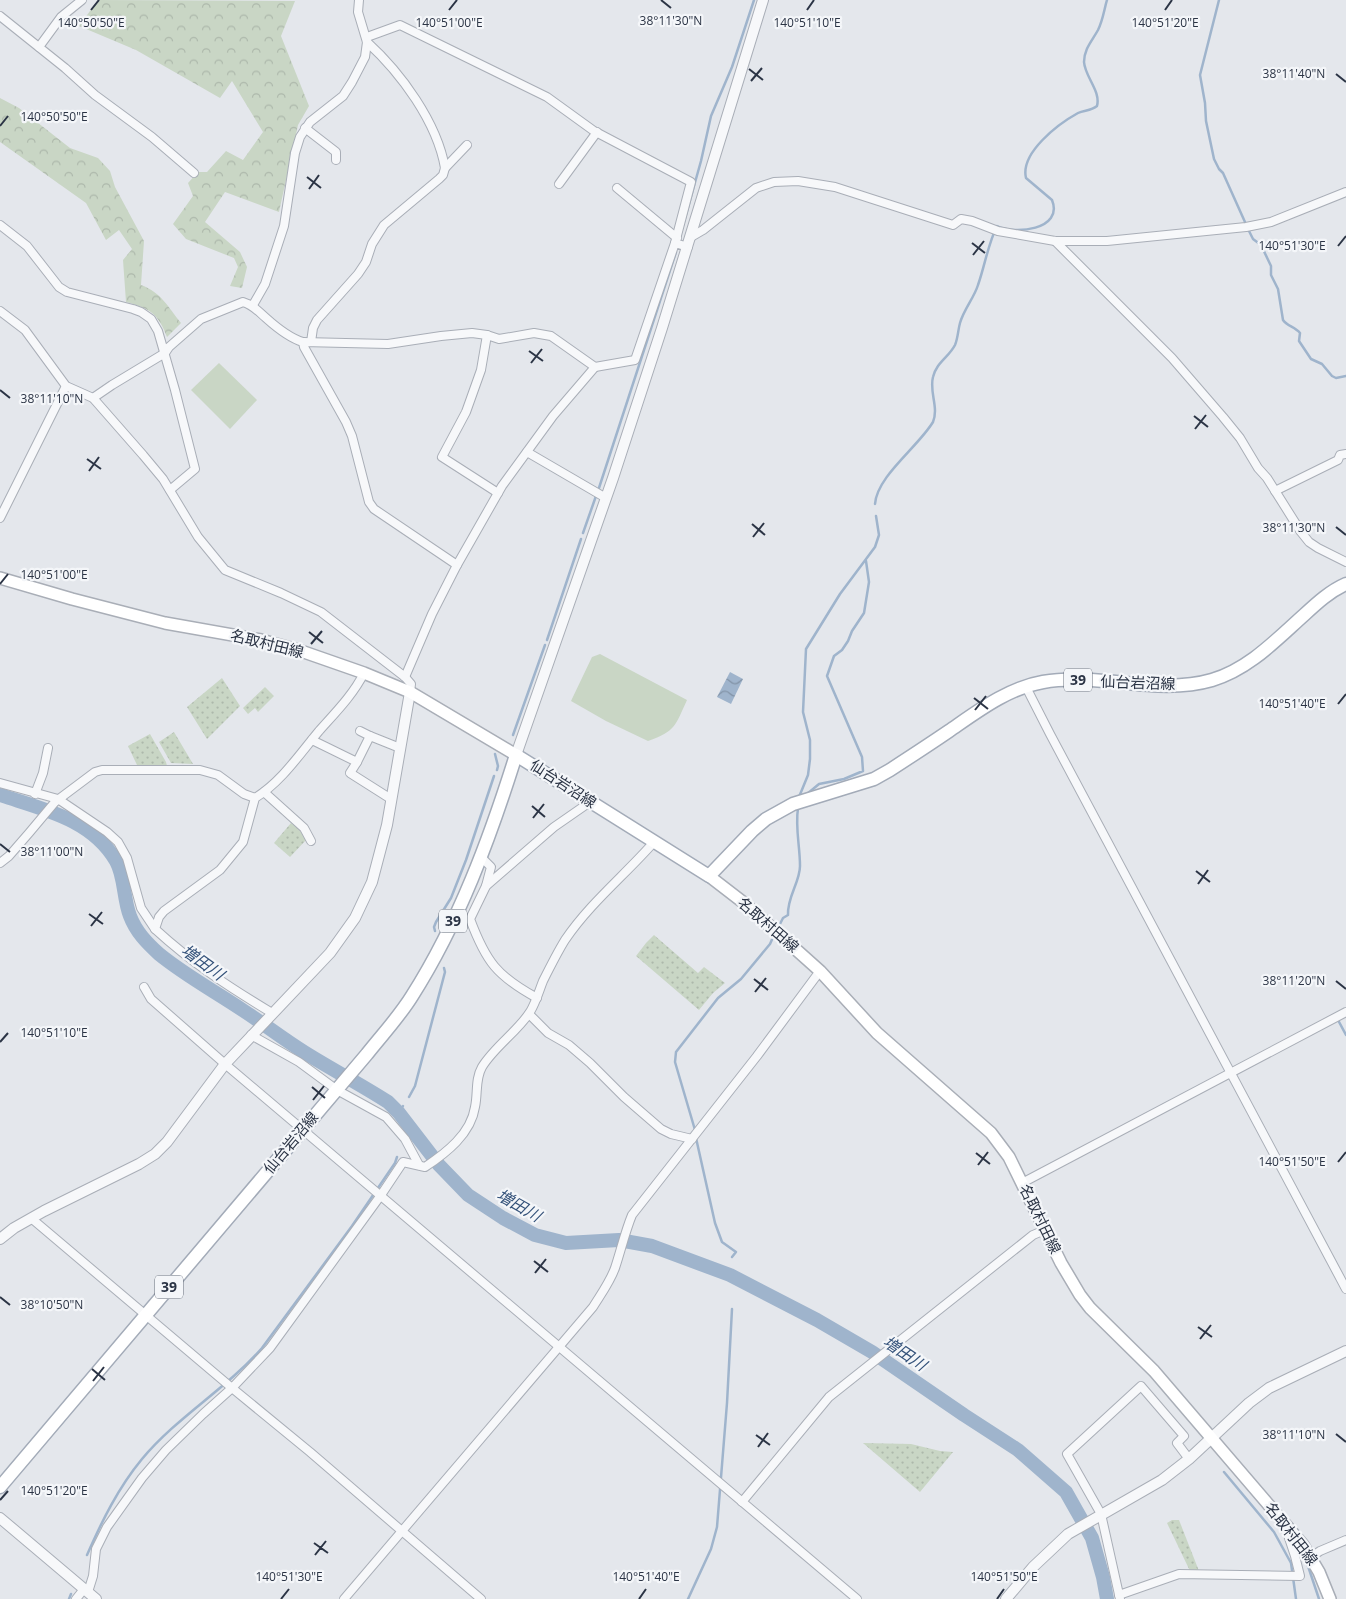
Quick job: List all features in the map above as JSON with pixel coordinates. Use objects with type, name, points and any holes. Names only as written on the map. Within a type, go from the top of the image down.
[{"type":"main road","name":"名取村田線","points":[[0,578],[72,600],[165,623],[261,640],[301,651],[364,673],[410,692],[516,755]]},
{"type":"main road","name":"仙台岩沼線","points":[[0,1487],[302,1129],[338,1089],[410,998],[435,957],[471,882],[516,755],[709,876],[752,831],[766,820],[793,804],[874,779],[979,710],[1006,695],[1026,686],[1043,682],[1071,680],[1165,685],[1191,684],[1211,680],[1253,660],[1321,600],[1346,584]]},
{"type":"main road","name":"名取村田線","points":[[709,876],[744,903],[820,971],[877,1033],[992,1133],[1001,1144],[1022,1183],[1039,1232],[1072,1284],[1090,1308],[1154,1371],[1284,1522],[1320,1572],[1330,1599]]},
{"type":"street","points":[[39,47],[61,17],[82,0]]},
{"type":"street","points":[[359,0],[358,12],[367,39],[399,76],[429,122],[445,168]]},
{"type":"street","points":[[691,237],[763,0]]},
{"type":"street","points":[[0,16],[95,95],[128,118],[194,173]]},
{"type":"street","points":[[367,39],[400,25],[547,97],[595,135],[691,182],[680,243],[606,498],[516,755]]},
{"type":"street","points":[[253,305],[265,284],[284,226],[295,153],[300,137],[310,122],[343,96],[364,57],[367,39]]},
{"type":"street","points":[[306,128],[336,152],[336,160]]},
{"type":"street","points":[[559,184],[595,135]]},
{"type":"street","points":[[457,565],[374,509],[369,502],[352,436],[304,347],[317,320],[358,274],[366,262],[372,244],[384,225],[439,179],[443,175],[445,168],[467,145]]},
{"type":"street","points":[[405,677],[432,614],[457,565],[498,493],[527,452],[553,416],[595,367],[636,360],[680,243],[703,230],[756,188],[774,182],[798,181],[835,187],[953,225],[958,221],[972,221],[994,230],[1056,241],[1107,241],[1248,226],[1271,222],[1346,192]]},
{"type":"street","points":[[617,188],[680,243]]},
{"type":"street","points":[[0,225],[27,246],[59,287],[67,292],[133,309],[151,319],[158,331],[166,353],[195,469],[170,490]]},
{"type":"street","points":[[1056,241],[1172,358],[1240,438],[1258,468],[1267,478],[1309,542],[1346,562]]},
{"type":"street","points":[[93,398],[112,384],[166,353],[169,347],[201,319],[243,302],[253,305],[267,319],[294,339],[307,342],[388,344],[472,333],[499,339],[534,332],[551,336],[595,367]]},
{"type":"street","points":[[0,311],[25,330],[66,386],[93,398],[170,490],[198,538],[225,570],[321,612],[405,677],[411,684],[381,852],[372,882],[356,918],[330,953],[252,1033],[225,1064],[172,1136],[155,1154],[139,1164],[31,1218],[0,1239]]},
{"type":"street","points":[[487,335],[481,370],[466,412],[442,457],[498,493]]},
{"type":"street","points":[[0,518],[66,386]]},
{"type":"street","points":[[527,452],[606,498]]},
{"type":"street","points":[[1275,491],[1338,460],[1340,455],[1346,454]]},
{"type":"street","points":[[155,929],[159,917],[164,911],[220,870],[243,842],[254,798],[264,792],[291,766],[354,690],[364,673]]},
{"type":"street","points":[[1026,686],[1346,1289]]},
{"type":"street","points":[[360,731],[400,748]]},
{"type":"street","points":[[370,736],[350,773],[391,799]]},
{"type":"street","points":[[312,740],[357,762]]},
{"type":"street","points":[[35,794],[43,772],[48,748]]},
{"type":"street","points":[[0,864],[56,801],[95,772],[110,768],[209,771],[244,794],[254,798]]},
{"type":"street","points":[[0,783],[56,801],[100,826],[118,842],[127,858],[141,908],[155,929],[181,953],[217,980],[271,1014]]},
{"type":"street","points":[[264,792],[304,828],[311,841]]},
{"type":"street","points":[[486,886],[554,826],[590,802]]},
{"type":"street","points":[[89,1594],[96,1549],[107,1527],[142,1478],[227,1385],[270,1348],[377,1192],[403,1162],[422,1166],[445,1153],[468,1127],[476,1108],[477,1081],[482,1067],[529,1014],[556,958],[576,925],[654,842]]},
{"type":"street","points":[[480,856],[491,867],[486,886],[470,920],[478,942],[492,966],[514,986],[537,998]]},
{"type":"street","points":[[344,1599],[593,1307],[607,1287],[615,1269],[632,1215],[695,1136],[820,971]]},
{"type":"street","points":[[144,987],[151,1000],[225,1064],[858,1599]]},
{"type":"street","points":[[1022,1183],[1346,1012]]},
{"type":"street","points":[[529,1014],[548,1033],[568,1045],[590,1063],[624,1097],[661,1129],[675,1135],[695,1136]]},
{"type":"street","points":[[252,1033],[338,1089],[386,1117],[405,1139],[422,1166]]},
{"type":"street","points":[[31,1218],[227,1385],[310,1452],[481,1599]]},
{"type":"street","points":[[742,1502],[829,1397],[1039,1232]]},
{"type":"street","points":[[1006,1599],[1033,1567],[1072,1531],[1162,1480],[1249,1403],[1269,1388],[1346,1351]]},
{"type":"street","points":[[1189,1458],[1177,1443],[1184,1436],[1141,1386],[1067,1454],[1097,1516],[1120,1597],[1178,1574],[1300,1576],[1284,1522]]},
{"type":"street","points":[[0,1518],[89,1594]]},
{"type":"street","points":[[1311,1557],[1346,1540]]},
{"type":"street","points":[[76,1599],[89,1594]]},
{"type":"green space","points":[[98,0],[295,1],[281,36],[309,106],[298,125],[279,212],[225,192],[205,222],[240,252],[247,267],[242,288],[230,286],[238,267],[234,258],[186,239],[173,224],[193,196],[188,183],[198,172],[207,172],[226,151],[243,160],[263,132],[232,81],[220,98],[136,50],[79,26]]},
{"type":"green space","points":[[0,98],[19,108],[70,148],[98,158],[110,171],[115,187],[144,241],[141,285],[159,296],[181,323],[167,337],[160,322],[152,313],[147,309],[126,302],[123,260],[132,249],[119,230],[106,240],[86,203],[0,142]]},
{"type":"green space","points":[[219,363],[257,400],[230,429],[191,390]]},
{"type":"green space","points":[[600,654],[687,700],[674,726],[664,734],[648,741],[606,721],[571,701],[592,657]]},
{"type":"green space","points":[[222,678],[240,706],[207,739],[187,707]]},
{"type":"green space","points":[[265,687],[274,696],[258,712],[255,708],[248,714],[243,708]]},
{"type":"green space","points":[[174,732],[193,764],[171,763],[159,742]]},
{"type":"green space","points":[[150,734],[167,766],[137,765],[128,746]]},
{"type":"green space","points":[[291,823],[299,829],[306,840],[290,857],[274,843]]},
{"type":"green space","points":[[654,935],[698,973],[704,967],[725,983],[713,993],[699,1010],[636,956]]},
{"type":"green space","points":[[863,1443],[911,1444],[953,1452],[920,1492]]},
{"type":"green space","points":[[1172,1520],[1179,1520],[1199,1571],[1190,1571],[1167,1523]]},
{"type":"water","points":[[730,672],[743,679],[731,704],[717,697]]},
{"type":"waterway","points":[[682,229],[701,161],[711,116],[732,67],[754,0]]},
{"type":"waterway","points":[[875,504],[877,493],[890,472],[933,422],[935,416],[932,388],[933,377],[940,364],[955,345],[959,326],[976,290],[997,226],[1005,229],[1025,230],[1044,224],[1051,218],[1054,210],[1052,200],[1026,178],[1026,168],[1035,149],[1051,132],[1078,113],[1097,106],[1097,95],[1085,68],[1084,57],[1100,26],[1107,0]]},
{"type":"waterway","points":[[1219,0],[1200,75],[1206,121],[1214,159],[1223,173],[1253,239],[1261,245],[1271,266],[1271,275],[1278,289],[1283,320],[1300,333],[1299,341],[1311,359],[1322,364],[1336,378],[1346,376]]},
{"type":"waterway","points":[[598,491],[676,252]]},
{"type":"waterway","points":[[583,533],[596,496]]},
{"type":"waterway","points":[[799,797],[808,775],[810,759],[810,740],[803,712],[806,649],[840,594],[875,547],[879,535],[876,516]]},
{"type":"waterway","points":[[547,640],[581,539]]},
{"type":"waterway","points":[[807,794],[819,784],[844,779],[863,771],[862,757],[827,676],[834,656],[842,650],[864,613],[869,582],[866,561]]},
{"type":"waterway","points":[[513,735],[545,645]]},
{"type":"waterway","points":[[495,754],[497,770]]},
{"type":"waterway","points":[[435,931],[436,922],[451,898],[466,860],[494,776]]},
{"type":"waterway","name":"増田川","points":[[0,795],[49,811],[80,825],[94,835],[106,847],[119,867],[132,922],[142,937],[159,954],[296,1047],[388,1102],[399,1113],[439,1165],[468,1195],[503,1218],[535,1235],[566,1243],[619,1240],[652,1246],[730,1275],[817,1320],[872,1352],[1018,1450],[1066,1492],[1092,1538],[1107,1599]]},
{"type":"waterway","points":[[778,928],[783,918],[788,915],[789,902],[798,878],[800,866],[797,823],[798,808]]},
{"type":"waterway","points":[[695,1130],[675,1062],[676,1052],[718,998],[741,979],[770,944],[774,935]]},
{"type":"waterway","points":[[409,1097],[415,1086],[445,972],[444,968]]},
{"type":"waterway","points":[[1338,1020],[1346,1035]]},
{"type":"waterway","name":"増田川","points":[[399,1113],[403,1106]]},
{"type":"waterway","points":[[696,1138],[715,1223],[722,1242],[736,1252],[732,1257]]},
{"type":"waterway","points":[[87,1555],[111,1505],[133,1470],[170,1430],[233,1377],[262,1348],[352,1226],[395,1163],[397,1157]]},
{"type":"waterway","points":[[688,1599],[711,1549],[717,1527],[732,1309]]},
{"type":"waterway","points":[[1224,1472],[1274,1532],[1291,1563],[1296,1599]]},
{"type":"waterway","points":[[1307,1563],[1319,1599]]},
{"type":"waterway","points":[[69,1599],[71,1594]]}]
